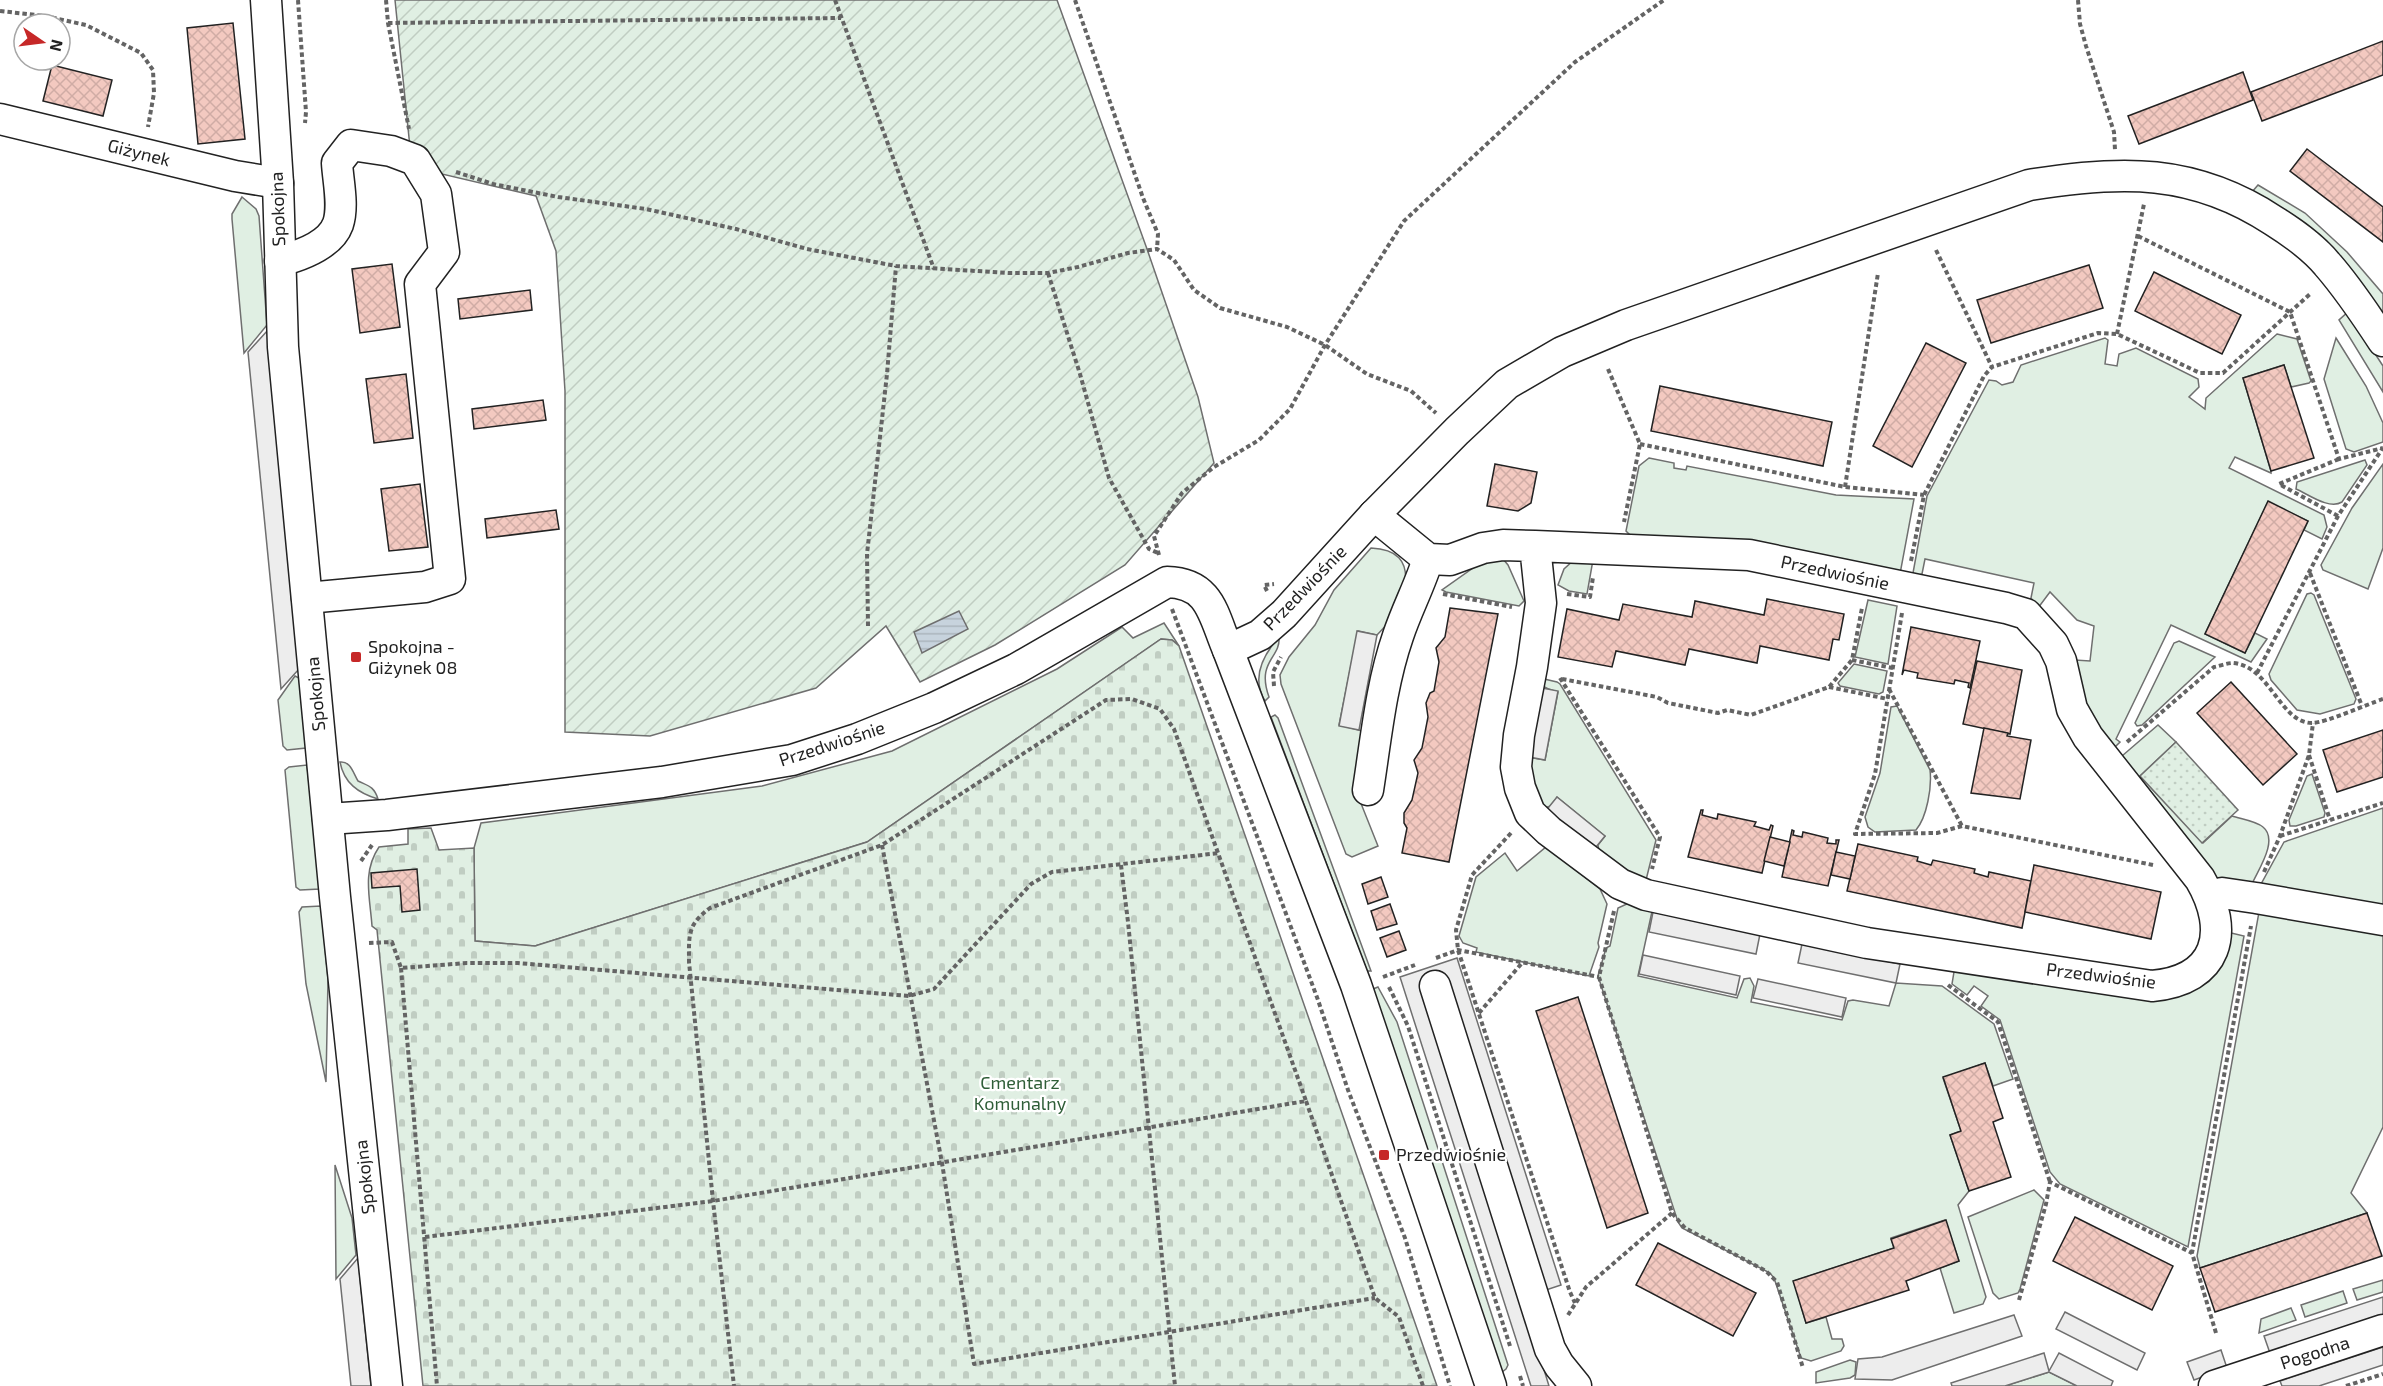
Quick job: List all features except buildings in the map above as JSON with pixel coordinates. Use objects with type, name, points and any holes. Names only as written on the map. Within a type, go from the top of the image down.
[{"type":"street","name":"Spokojna","points":[[266,0],[278,183],[283,347],[328,819],[387,1386]]},
{"type":"street","name":"Giżynek","points":[[0,119],[235,176],[278,183]]},
{"type":"street","points":[[280,261],[302,255],[325,240],[337,225],[339,211],[337,163],[351,145],[391,151],[415,160],[436,194],[444,252],[420,284],[450,579],[425,587],[307,598]]},
{"type":"street","name":"Przedwiośnie","points":[[1228,650],[1260,635],[1284,614],[1374,515],[1507,384],[1562,352],[1626,325],[2029,185],[2117,174],[2147,176],[2176,179],[2210,189],[2251,206],[2299,236],[2326,262],[2383,341]]},
{"type":"street","points":[[1368,790],[1381,704],[1398,635],[1420,586],[1428,559],[1374,515]]},
{"type":"street","name":"Przedwiośnie","points":[[1428,559],[1450,560],[1483,548],[1503,545],[1535,546],[1749,555],[2006,608],[2026,615],[2053,644],[2061,662],[2072,709],[2088,737],[2200,879],[2210,896],[2216,914],[2217,932],[2205,964],[2191,976],[2173,984],[2152,986],[1867,943],[1633,889],[1549,831],[1530,813],[1520,788],[1516,767],[1519,735],[1541,603],[1535,546]]},
{"type":"street","name":"Przedwiośnie","points":[[328,819],[387,815],[662,782],[792,760],[857,739],[934,708],[1016,669],[1167,582]]},
{"type":"street","points":[[1167,582],[1183,582],[1194,587],[1206,599],[1228,650],[1356,985],[1491,1386]]},
{"type":"street","points":[[2210,896],[2222,893],[2383,920]]},
{"type":"street","points":[[1426,971],[1550,1348],[1559,1365],[1576,1386]]},
{"type":"street","name":"Pogodna","points":[[2214,1386],[2383,1330]]},
{"type":"path","points":[[386,0],[388,23],[415,160],[493,184],[558,197],[646,209],[736,229],[807,249],[896,266],[1048,273],[1128,253],[1157,249],[1174,260],[1194,290],[1220,308],[1287,327],[1325,345],[1367,374],[1411,391],[1457,431]]},
{"type":"path","points":[[835,0],[934,269]]},
{"type":"path","points":[[1075,0],[1143,198],[1158,234],[1157,249]]},
{"type":"path","points":[[1450,1386],[1405,1238],[1348,1090],[1290,925],[1176,622],[1154,536],[1182,493],[1214,467],[1259,440],[1290,409],[1325,345],[1404,221],[1575,62],[1664,0]]},
{"type":"path","points":[[2078,0],[2085,46],[2114,132],[2117,174]]},
{"type":"path","points":[[0,11],[45,16],[86,25],[141,53],[153,70],[154,81],[154,93],[143,153]]},
{"type":"path","points":[[388,23],[842,18]]},
{"type":"path","points":[[2117,334],[2138,236],[2147,176]]},
{"type":"path","points":[[2138,236],[2290,312],[2339,459]]},
{"type":"path","points":[[1936,250],[1992,368]]},
{"type":"path","points":[[868,626],[867,554],[887,374],[896,266]]},
{"type":"path","points":[[1048,273],[1080,374],[1109,478],[1149,549],[1159,553]]},
{"type":"path","points":[[1845,487],[1878,273]]},
{"type":"path","points":[[1608,369],[1640,444],[1619,550]]},
{"type":"path","points":[[1640,444],[1845,487],[1924,495]]},
{"type":"path","points":[[2338,516],[2279,484],[2339,459],[2383,448]]},
{"type":"path","points":[[2257,673],[2338,516],[2383,448]]},
{"type":"path","points":[[2310,572],[2362,706]]},
{"type":"path","points":[[1420,586],[1446,595],[1520,609],[1541,603],[1557,593],[1590,597],[1593,574]]},
{"type":"path","points":[[1532,667],[1562,679],[1657,697],[1668,703],[1718,713],[1727,710],[1751,715],[1829,687],[1852,660],[1862,606]]},
{"type":"path","points":[[1852,660],[1893,668]]},
{"type":"path","points":[[2106,760],[2214,667],[2232,663],[2257,673],[2298,720],[2313,723],[2383,699]]},
{"type":"path","points":[[1562,679],[1660,837],[1633,889],[1599,977],[1672,1213],[1685,1228],[1766,1271],[1777,1282],[1803,1368]]},
{"type":"path","points":[[1829,687],[1887,699]]},
{"type":"path","points":[[1889,689],[1962,826]]},
{"type":"path","points":[[734,1386],[689,962],[689,934],[695,919],[710,908],[882,845],[1106,700],[1132,699],[1160,709],[1174,729],[1375,1298],[1399,1317],[1423,1386]]},
{"type":"path","points":[[2216,1333],[2192,1253],[2259,882],[2280,836],[2309,755],[2313,723]]},
{"type":"path","points":[[2309,755],[2330,820]]},
{"type":"path","points":[[2280,836],[2383,802]]},
{"type":"path","points":[[1530,813],[1472,875],[1456,930],[1458,950],[1575,1303]]},
{"type":"path","points":[[882,845],[942,1162],[974,1364],[1375,1298]]},
{"type":"path","points":[[401,968],[466,963],[519,963],[909,996],[934,989],[1031,884],[1052,872],[1219,853]]},
{"type":"path","points":[[1121,865],[1175,1386]]},
{"type":"path","points":[[365,944],[392,942],[401,968],[437,1386]]},
{"type":"path","points":[[1377,979],[1426,971],[1458,950],[1599,977]]},
{"type":"path","points":[[1951,956],[1947,984],[1998,1022],[2050,1182],[2019,1300]]},
{"type":"path","points":[[1479,1013],[1523,962]]},
{"type":"path","points":[[424,1238],[713,1201],[1306,1101]]},
{"type":"path","points":[[2050,1182],[2192,1253]]},
{"type":"path","points":[[1565,1321],[1586,1287],[1672,1213]]},
{"type":"path","points":[[2346,1386],[2383,1374]]},
{"type":"green space","points":[[395,0],[1057,0],[1198,397],[1214,463],[1125,565],[995,645],[920,682],[886,626],[816,688],[650,736],[565,732],[565,391],[556,251],[536,196],[412,167]]},
{"type":"green space","points":[[2258,185],[2305,213],[2347,252],[2383,294],[2383,316],[2252,192]]},
{"type":"green space","points":[[242,197],[256,209],[259,216],[267,325],[244,353],[232,219],[232,214]]},
{"type":"green space","points":[[2348,312],[2383,366],[2383,392],[2339,320]]},
{"type":"green space","points":[[2277,334],[2297,339],[2311,381],[2291,387],[2284,365],[2243,378],[2271,473],[2235,457],[2229,468],[2324,515],[2327,527],[2322,539],[2304,530],[2308,521],[2268,502],[2205,634],[2245,653],[2255,633],[2267,639],[2251,662],[2171,625],[2116,739],[2120,742],[2115,747],[2122,756],[2158,725],[2176,742],[2140,776],[2203,843],[2232,816],[2263,827],[2269,839],[2268,847],[2252,884],[2211,877],[2085,715],[2075,660],[2090,661],[2094,626],[2077,620],[2050,592],[2038,608],[2030,603],[2034,583],[1925,559],[1922,574],[1916,576],[1913,573],[1927,496],[1989,380],[2002,385],[2013,382],[2021,365],[2105,338],[2108,340],[2105,364],[2117,366],[2119,354],[2136,348],[2198,379],[2199,387],[2189,397],[2205,409],[2206,398]]},
{"type":"green space","points":[[2336,338],[2366,386],[2383,423],[2383,442],[2354,452],[2346,449],[2324,379]]},
{"type":"green space","points":[[1649,458],[1674,463],[1674,468],[1686,470],[1687,466],[1836,495],[1914,499],[1900,574],[1632,537],[1626,531],[1639,466]]},
{"type":"green space","points":[[2365,460],[2367,465],[2342,502],[2325,503],[2296,489],[2297,482]]},
{"type":"green space","points":[[2383,464],[2383,548],[2368,589],[2323,570],[2321,565],[2352,508]]},
{"type":"green space","points":[[1371,548],[1387,551],[1399,558],[1403,563],[1406,578],[1402,603],[1390,621],[1377,635],[1358,631],[1339,725],[1367,734],[1358,796],[1378,846],[1352,857],[1346,854],[1281,684],[1280,675],[1289,657],[1315,625],[1334,590]]},
{"type":"green space","points":[[1503,559],[1524,601],[1519,606],[1442,590],[1483,561]]},
{"type":"green space","points":[[1575,559],[1593,560],[1587,594],[1569,591],[1558,585],[1564,569]]},
{"type":"green space","points":[[2307,594],[2314,595],[2356,699],[2354,704],[2320,714],[2297,710],[2271,680],[2269,674]]},
{"type":"green space","points":[[1868,600],[1897,606],[1888,664],[1855,657]]},
{"type":"green space","points":[[1164,623],[1179,646],[1172,640],[1161,639],[867,842],[535,946],[475,941],[474,848],[481,823],[762,786],[892,751],[1057,669],[1122,627],[1133,638]]},
{"type":"green space","points":[[1279,637],[1279,644],[1265,675],[1269,697],[1265,701],[1259,684],[1259,675],[1268,651]]},
{"type":"green space","name":"Cmentarz Komunalny","points":[[1161,639],[1172,640],[1179,646],[1437,1386],[423,1386],[377,930],[372,926],[369,895],[370,866],[379,847],[408,844],[408,829],[431,828],[439,850],[474,848],[475,941],[535,946],[867,842]]},
{"type":"green space","points":[[2179,641],[2215,657],[2142,725],[2137,726],[2135,723],[2174,643]]},
{"type":"green space","points":[[1854,664],[1887,671],[1883,692],[1879,694],[1840,686],[1838,683]]},
{"type":"green space","points":[[295,676],[299,678],[306,748],[287,750],[283,746],[278,700]]},
{"type":"green space","points":[[1540,678],[1560,684],[1656,840],[1646,880],[1634,877],[1600,857],[1598,845],[1605,836],[1557,797],[1551,806],[1544,808],[1539,806],[1527,762],[1533,758],[1545,760],[1558,692],[1544,686]]},
{"type":"green space","points":[[1897,706],[1930,770],[1928,802],[1916,830],[1875,832],[1868,827],[1865,817],[1880,773],[1891,707]]},
{"type":"green space","points":[[1275,715],[1371,971],[1367,971],[1271,717]]},
{"type":"green space","points":[[2176,742],[2238,810],[2202,843],[2140,776]]},
{"type":"green space","points":[[340,762],[347,763],[358,781],[373,789],[378,799],[364,794],[353,786],[345,776]]},
{"type":"green space","points":[[307,765],[320,889],[300,890],[296,887],[285,770],[289,767]]},
{"type":"green space","points":[[2312,774],[2325,813],[2324,817],[2290,826],[2289,820],[2307,776]]},
{"type":"green space","points":[[2383,808],[2383,907],[2260,886],[2284,842]]},
{"type":"green space","points":[[1546,847],[1600,889],[1607,904],[1599,947],[1589,976],[1476,952],[1477,948],[1463,943],[1459,936],[1476,877],[1505,853],[1517,871]]},
{"type":"green space","points":[[1631,902],[1653,907],[1638,976],[1737,998],[1744,979],[1750,978],[1754,986],[1751,1002],[1842,1020],[1848,1001],[1889,1006],[1896,983],[1942,986],[1994,1024],[2013,1079],[1993,1086],[1985,1063],[1943,1078],[1961,1131],[1950,1135],[1969,1191],[1958,1205],[1986,1297],[1983,1304],[1954,1313],[1940,1268],[1959,1261],[1945,1220],[1891,1238],[1894,1248],[1794,1281],[1806,1323],[1826,1317],[1832,1339],[1842,1339],[1844,1346],[1841,1351],[1811,1361],[1801,1358],[1774,1278],[1770,1273],[1682,1228],[1678,1222],[1598,976],[1606,948],[1610,946],[1618,908]]},
{"type":"green space","points":[[321,906],[328,979],[326,1082],[306,984],[299,912],[302,907]]},
{"type":"green space","points":[[2259,912],[2383,933],[2383,1127],[2351,1193],[2367,1213],[2200,1268],[2197,1256]]},
{"type":"green space","points":[[2227,932],[2244,936],[2188,1247],[2060,1184],[2050,1172],[2000,1020],[1981,1006],[1988,996],[1974,986],[1967,995],[1952,984],[1955,966],[2155,995]]},
{"type":"green space","points":[[1378,987],[1397,1022],[1508,1365],[1502,1372],[1373,989]]},
{"type":"green space","points":[[335,1165],[352,1218],[356,1255],[336,1279]]},
{"type":"green space","points":[[2034,1190],[2044,1200],[2020,1289],[2018,1293],[1999,1299],[1993,1293],[1968,1217]]},
{"type":"green space","points":[[2383,1280],[2383,1292],[2357,1300],[2353,1289]]},
{"type":"green space","points":[[2343,1291],[2347,1303],[2305,1317],[2301,1305]]},
{"type":"green space","points":[[2291,1308],[2296,1320],[2259,1333],[2261,1319]]},
{"type":"green space","points":[[1850,1360],[1856,1362],[1855,1375],[1850,1378],[1816,1383],[1816,1372]]},
{"type":"green space","points":[[2049,1372],[2077,1386],[2005,1386]]},
{"type":"shaded area","points":[[268,330],[299,669],[281,689],[248,352]]},
{"type":"shaded area","points":[[959,611],[968,629],[922,653],[914,632]]},
{"type":"shaded area","points":[[1357,631],[1377,635],[1359,730],[1339,726]]},
{"type":"shaded area","points":[[1537,687],[1558,691],[1545,760],[1524,756]]},
{"type":"shaded area","points":[[1557,797],[1605,836],[1592,852],[1544,813]]},
{"type":"shaded area","points":[[1653,912],[1760,934],[1756,954],[1649,932]]},
{"type":"shaded area","points":[[1802,944],[1900,964],[1896,983],[1798,963]]},
{"type":"shaded area","points":[[1643,955],[1740,976],[1736,995],[1639,974]]},
{"type":"shaded area","points":[[1457,958],[1561,1285],[1522,1298],[1549,1386],[1531,1386],[1400,977]]},
{"type":"shaded area","points":[[1758,979],[1846,998],[1842,1017],[1753,998]]},
{"type":"shaded area","points":[[358,1258],[371,1386],[351,1386],[340,1279]]},
{"type":"shaded area","points":[[2383,1297],[2383,1320],[2271,1356],[2264,1336]]},
{"type":"shaded area","points":[[2065,1312],[2145,1353],[2137,1370],[2056,1329]]},
{"type":"shaded area","points":[[2014,1315],[2022,1336],[1892,1380],[1855,1379],[1858,1359],[1882,1357]]},
{"type":"shaded area","points":[[2383,1347],[2383,1365],[2319,1386],[2282,1386],[2280,1381]]},
{"type":"shaded area","points":[[2221,1350],[2227,1368],[2194,1380],[2187,1362]]},
{"type":"shaded area","points":[[2044,1353],[2049,1371],[2059,1353],[2113,1381],[2111,1386],[2077,1386],[2049,1372],[2005,1386],[1952,1386],[1951,1383]]},
{"type":"place","name":"Spokojna - Giżynek 08","points":[[356,657]]},
{"type":"place","name":"Przedwiośnie","points":[[1384,1155]]}]
